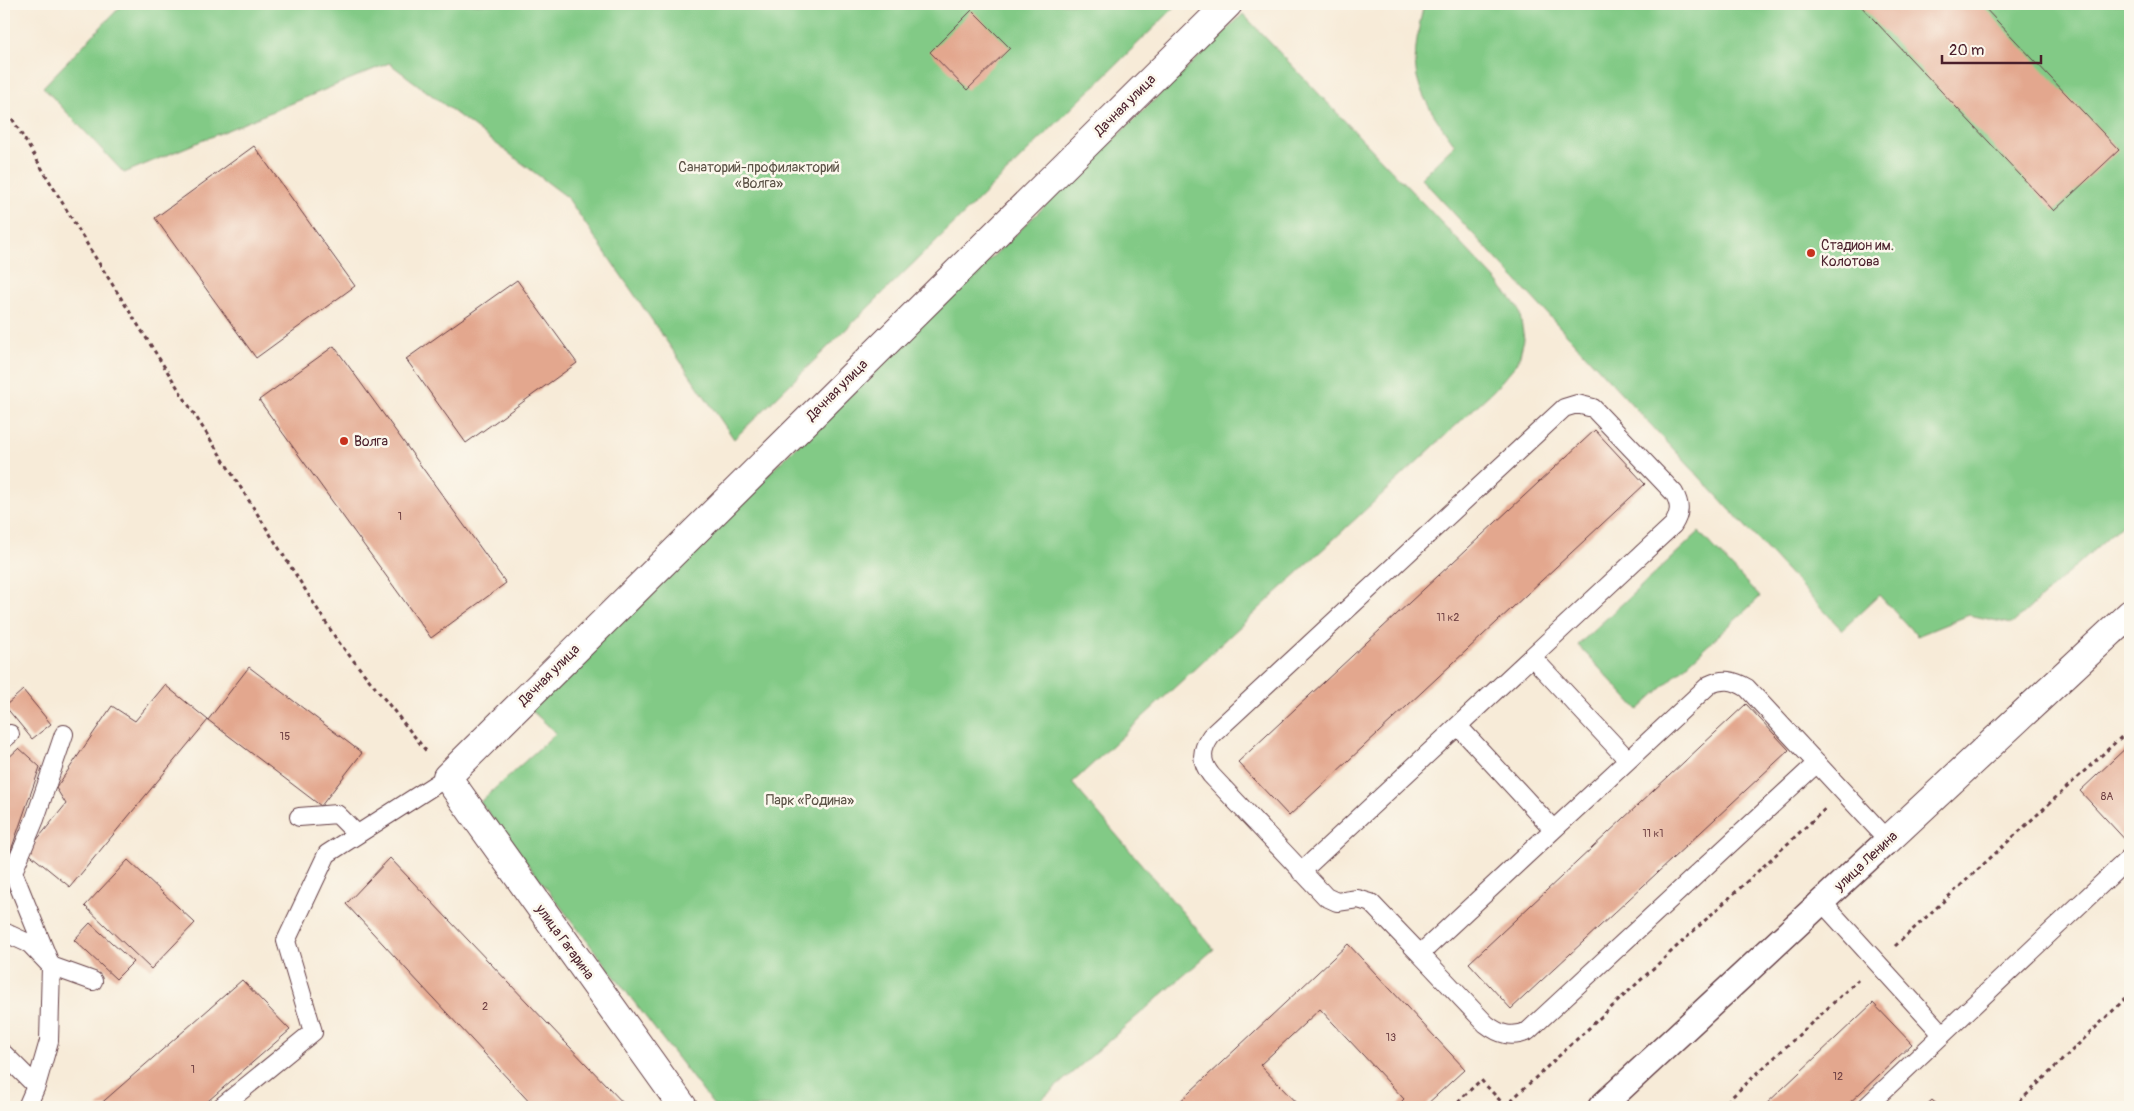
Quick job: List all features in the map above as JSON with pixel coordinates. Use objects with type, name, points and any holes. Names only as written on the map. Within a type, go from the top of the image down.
[{"type":"street","name":"Дачная улица","points":[[447,777],[1228,4]]},
{"type":"street","name":"улица Ленина","points":[[1601,1107],[2130,614]]},
{"type":"street","name":"улица Гагарина","points":[[447,777],[683,1107]]},
{"type":"lane","points":[[1301,872],[1673,526],[1679,512],[1677,499],[1674,494],[1599,413],[1585,405],[1577,404],[1564,408],[1218,730],[1205,745],[1202,753],[1206,768],[1301,872],[1326,897],[1343,902],[1358,899],[1371,903],[1491,1028],[1512,1036],[1528,1032],[1817,763]]},
{"type":"lane","points":[[1532,657],[1628,760]]},
{"type":"lane","points":[[1420,954],[1709,685],[1717,681],[1730,680],[1747,688],[1888,840]]},
{"type":"lane","points":[[1458,726],[1554,829]]},
{"type":"lane","points":[[27,1107],[36,1086],[49,1041],[51,966],[13,872],[35,819],[64,734]]},
{"type":"lane","points":[[221,1107],[313,1032],[286,941],[327,854],[447,777]]},
{"type":"lane","points":[[299,817],[337,814],[357,834]]},
{"type":"lane","points":[[1866,1107],[2130,857]]},
{"type":"lane","points":[[1822,902],[1942,1034]]},
{"type":"lane","points":[[4,932],[30,944],[51,966],[93,981]]},
{"type":"lane","points":[[4,1054],[36,1086]]},
{"type":"path","points":[[4,105],[90,249],[337,640],[447,777]]},
{"type":"path","points":[[1721,1107],[2130,728]]},
{"type":"path","points":[[1452,1107],[1481,1080],[1506,1107],[1844,791]]},
{"type":"path","points":[[2014,1107],[2130,994]]},
{"type":"green space","name":"Санаторий-профилакторий «Волга»","points":[[123,4],[1178,4],[734,439],[567,197],[389,63],[124,173],[43,87]]},
{"type":"green space","name":"Стадион им. Колотова","points":[[1424,4],[2130,4],[2130,517],[2012,624],[1969,615],[1917,636],[1879,595],[1842,630],[1421,178],[1455,145],[1428,105],[1417,77],[1415,60],[1418,31]]},
{"type":"green space","name":"Парк «Родина»","points":[[1243,14],[1496,280],[1519,309],[1524,339],[1518,362],[1494,390],[1072,783],[1214,949],[1033,1107],[715,1107],[480,802],[556,733],[528,707]]},
{"type":"green space","points":[[1699,532],[1760,597],[1638,710],[1578,645]]},
{"type":"building","points":[[1859,4],[1981,4],[2119,150],[2054,211]]},
{"type":"building","points":[[972,10],[1010,48],[967,90],[930,52]]},
{"type":"building","points":[[254,146],[355,286],[256,358],[155,218]]},
{"type":"building","points":[[517,280],[577,363],[466,443],[406,359]]},
{"type":"building","points":[[334,346],[506,583],[431,638],[259,400]]},
{"type":"building","points":[[1595,430],[1645,484],[1289,816],[1238,762]]},
{"type":"building","points":[[249,667],[362,753],[321,806],[208,720]]},
{"type":"building","points":[[165,685],[208,720],[70,887],[27,852],[66,804],[56,788],[112,706],[135,721]]},
{"type":"building","points":[[23,690],[51,724],[32,739],[5,706]]},
{"type":"building","points":[[1746,704],[1789,750],[1511,1009],[1469,963]]},
{"type":"building","points":[[2130,744],[2130,845],[2080,791]]},
{"type":"building","points":[[19,748],[40,767],[10,853],[4,858],[4,762]]},
{"type":"building","points":[[390,858],[627,1107],[534,1107],[346,904]]},
{"type":"building","points":[[128,860],[195,923],[151,969],[85,906]]},
{"type":"building","points":[[90,923],[133,962],[116,979],[74,940]]},
{"type":"building","points":[[1348,944],[1465,1069],[1424,1107],[1396,1107],[1404,1099],[1320,1009],[1260,1065],[1300,1107],[1174,1107]]},
{"type":"building","points":[[242,980],[290,1030],[201,1107],[97,1107]]},
{"type":"building","points":[[1873,1003],[1912,1044],[1845,1107],[1763,1107]]},
{"type":"building","points":[[1932,1100],[1940,1107],[1925,1106]]},
{"type":"place","name":"Стадион им. Колотова","points":[[1811,253]]},
{"type":"place","name":"Волга","points":[[344,441]]}]
